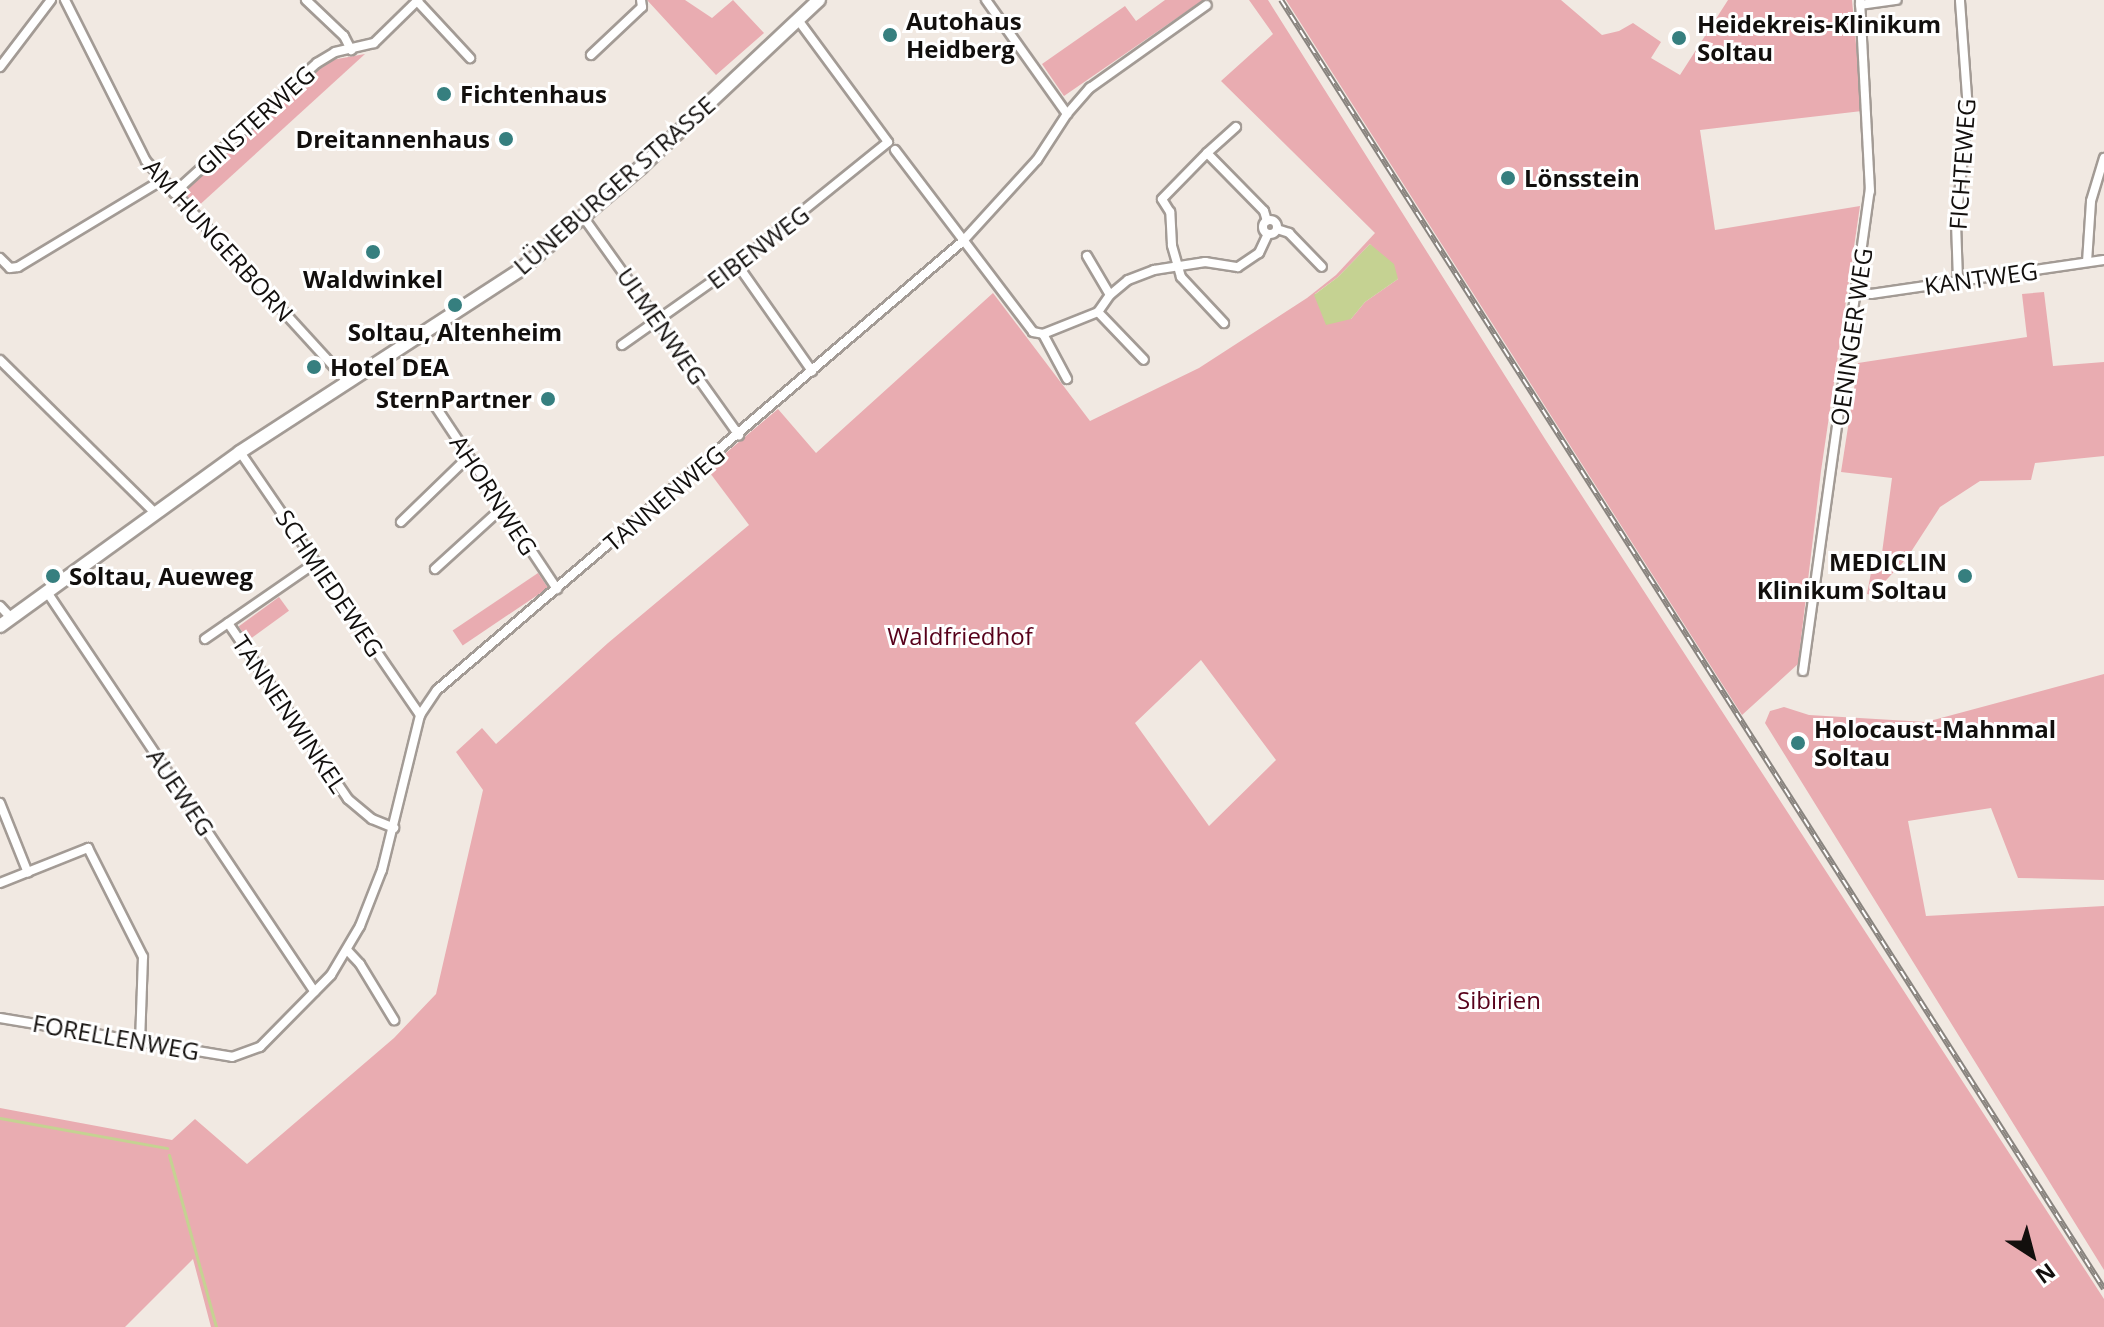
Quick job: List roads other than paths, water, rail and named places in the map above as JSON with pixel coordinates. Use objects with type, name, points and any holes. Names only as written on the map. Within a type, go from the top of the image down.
[{"type":"main road","name":"LÜNEBURGER STRASSE","points":[[6,622],[240,452],[520,270],[584,218],[819,0]]},
{"type":"street","points":[[0,67],[51,0]]},
{"type":"street","name":"AM HUNGERBORN","points":[[65,0],[134,141],[162,180],[348,382]]},
{"type":"street","points":[[306,0],[344,36],[351,50]]},
{"type":"street","name":"GINSTERWEG","points":[[174,193],[317,63],[335,52],[374,43],[418,0],[470,58]]},
{"type":"street","points":[[591,55],[642,7],[641,0]]},
{"type":"street","points":[[986,0],[1067,114]]},
{"type":"street","points":[[1860,2],[1897,0]]},
{"type":"street","name":"FICHTEWEG","points":[[1958,280],[1956,223],[1968,110],[1960,0]]},
{"type":"street","name":"OENINGER WEG","points":[[1803,671],[1871,182],[1860,2]]},
{"type":"street","name":"TANNENWEG","points":[[232,1057],[260,1047],[315,992],[347,950],[377,885],[394,828],[420,715],[437,690],[962,242],[1037,160],[1067,114],[1090,88],[1207,5]]},
{"type":"street","name":"EIBENWEG","points":[[622,345],[737,264],[888,142],[798,20]]},
{"type":"street","points":[[1224,323],[1181,277],[1176,264],[1170,212],[1162,199],[1236,127]]},
{"type":"street","points":[[895,150],[1025,327],[1043,334],[1067,379]]},
{"type":"street","points":[[1207,153],[1264,211],[1267,221],[1263,228],[1268,234]]},
{"type":"street","points":[[2087,262],[2091,201],[2104,158]]},
{"type":"street","points":[[0,258],[10,268],[18,267],[162,180]]},
{"type":"street","name":"ULMENWEG","points":[[584,218],[739,435]]},
{"type":"street","points":[[1267,221],[1273,221],[1277,229],[1289,233],[1322,267]]},
{"type":"street","points":[[1043,334],[1098,312],[1110,295],[1128,280],[1176,264],[1205,262],[1238,267],[1259,253],[1268,234],[1277,229]]},
{"type":"street","points":[[1087,256],[1110,295]]},
{"type":"street","name":"KANTWEG","points":[[1858,291],[1871,294],[2104,260]]},
{"type":"street","points":[[737,264],[812,371]]},
{"type":"street","points":[[1098,312],[1144,360]]},
{"type":"street","points":[[0,360],[155,513]]},
{"type":"street","name":"AHORNWEG","points":[[432,401],[557,589]]},
{"type":"street","name":"SCHMIEDEWEG","points":[[240,452],[420,715]]},
{"type":"street","points":[[401,522],[468,457]]},
{"type":"street","points":[[435,569],[502,508]]},
{"type":"street","name":"TANNENWINKEL","points":[[205,639],[315,563]]},
{"type":"street","name":"AUEWEG","points":[[47,592],[315,992]]},
{"type":"street","points":[[0,606],[6,622]]},
{"type":"street","name":"TANNENWINKEL","points":[[228,623],[348,799],[372,819],[394,828]]},
{"type":"street","points":[[0,803],[28,873]]},
{"type":"street","points":[[0,883],[88,848],[143,957],[140,1041]]},
{"type":"street","points":[[347,950],[360,964],[394,1020]]},
{"type":"street","name":"FORELLENWEG","points":[[0,1018],[232,1057]]},
{"type":"waterway","points":[[0,1118],[167,1148]]},
{"type":"waterway","points":[[169,1155],[216,1327]]},
{"type":"railway","points":[[1281,0],[2104,1289]]},
{"type":"place","name":"Autohaus Heidberg","points":[[890,35]]},
{"type":"place","name":"Heidekreis-Klinikum Soltau","points":[[1679,38]]},
{"type":"place","name":"Fichtenhaus","points":[[444,94]]},
{"type":"place","name":"Dreitannenhaus","points":[[506,139]]},
{"type":"place","name":"Lönsstein","points":[[1508,178]]},
{"type":"place","name":"Waldwinkel","points":[[373,252]]},
{"type":"place","name":"Soltau, Altenheim","points":[[455,305]]},
{"type":"place","name":"Hotel DEA","points":[[314,367]]},
{"type":"place","name":"SternPartner","points":[[548,399]]},
{"type":"place","name":"Soltau, Aueweg","points":[[53,576]]},
{"type":"place","name":"MEDICLIN Klinikum Soltau","points":[[1965,576]]},
{"type":"place","name":"Holocaust-Mahnmal Soltau","points":[[1798,743]]},
{"type":"park label","name":"Waldfriedhof","points":[[960,636]]},
{"type":"park label","name":"Sibirien","points":[[1499,1000]]}]
